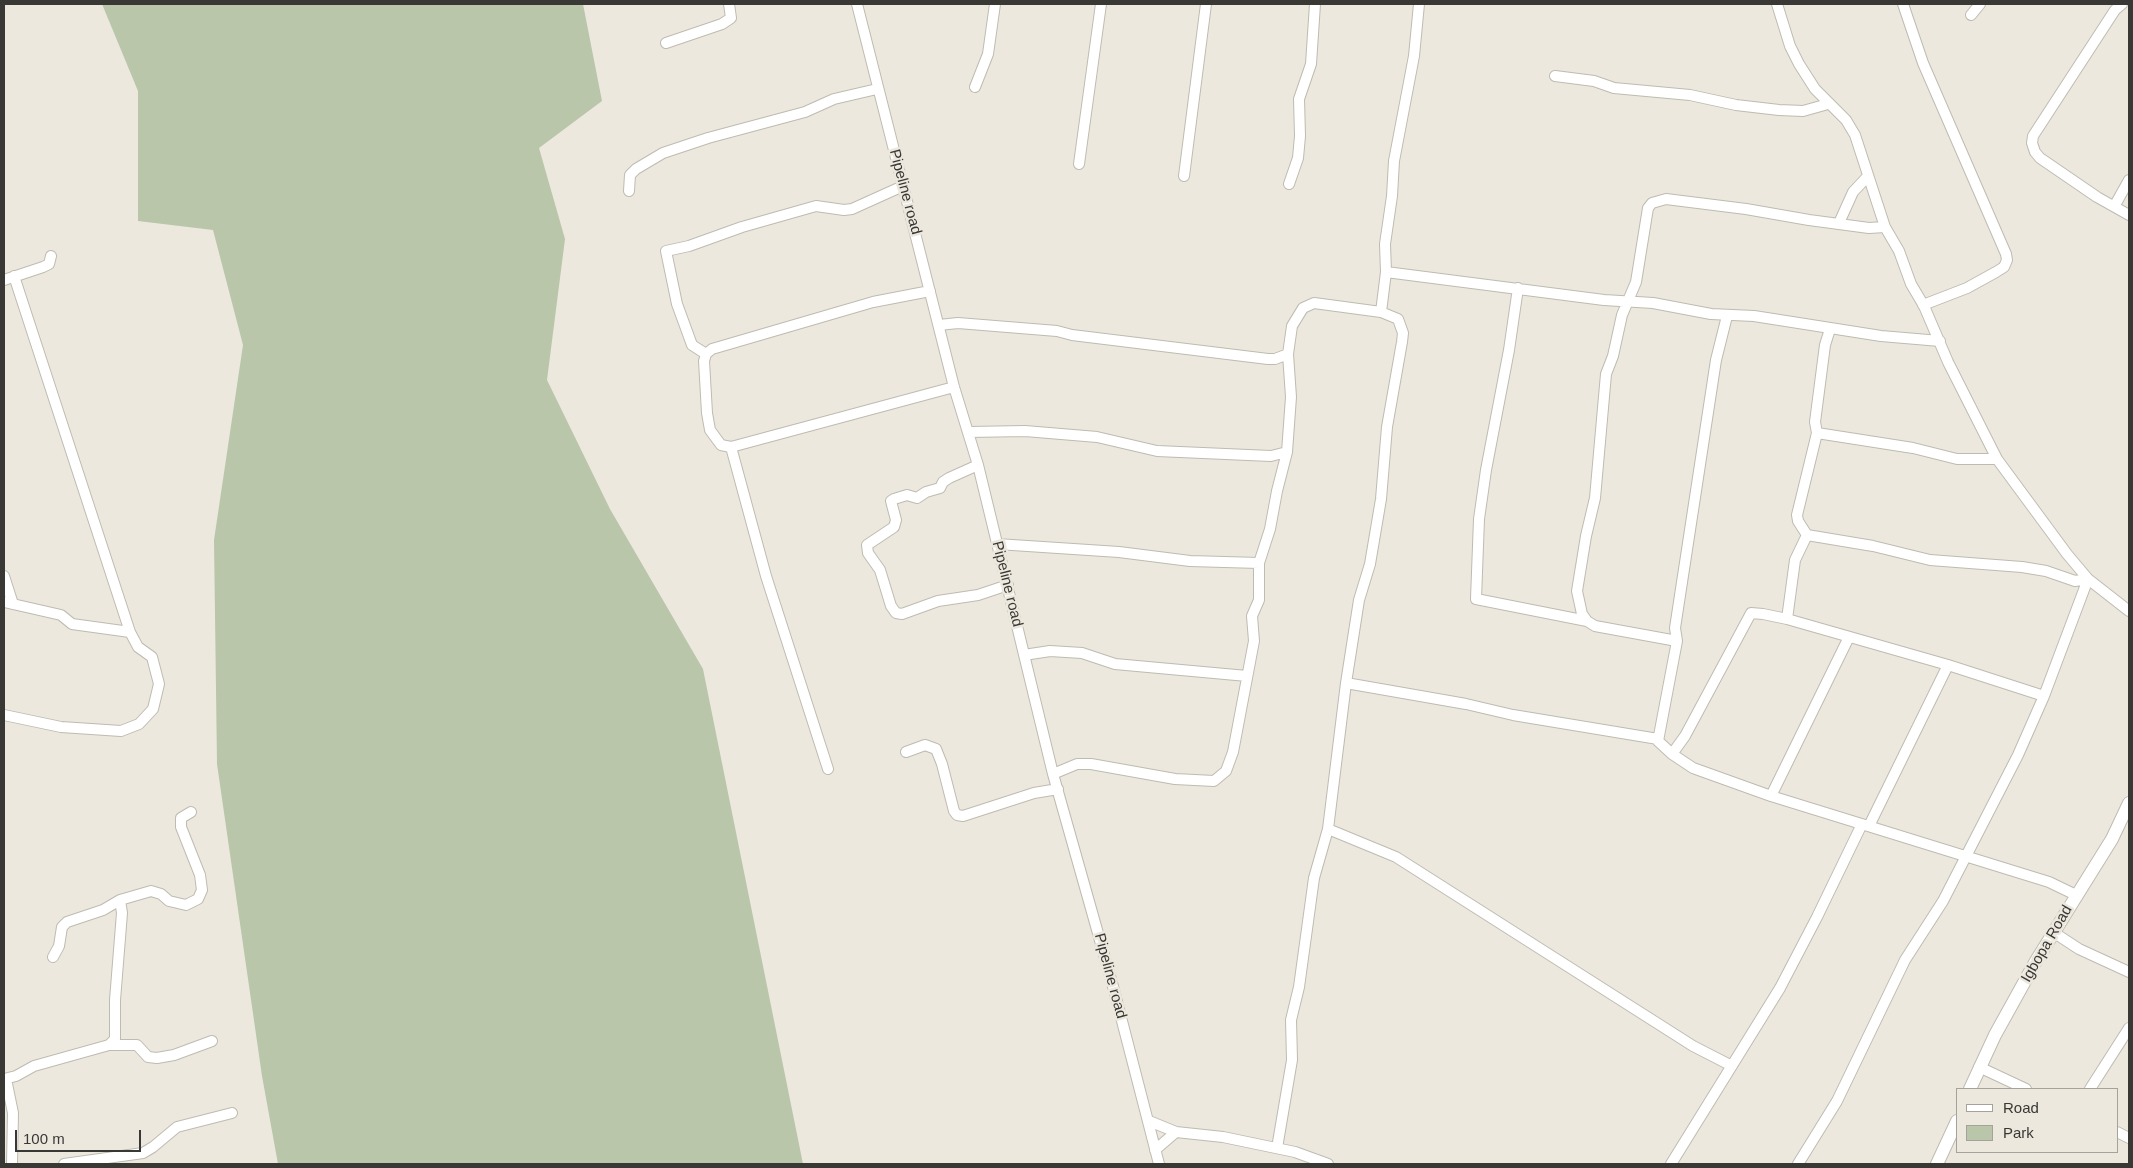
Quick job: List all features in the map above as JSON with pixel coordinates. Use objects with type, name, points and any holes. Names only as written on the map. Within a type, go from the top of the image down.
[{"type":"street","points":[[666,42],[722,24],[731,18],[729,4]]},
{"type":"street","name":"Pipeline road","points":[[857,4],[877,89],[904,186],[954,386],[978,464],[1053,774],[1149,1121],[1159,1164]]},
{"type":"street","points":[[976,87],[988,54],[995,4]]},
{"type":"street","points":[[1079,164],[1101,4]]},
{"type":"street","points":[[1184,176],[1206,4]]},
{"type":"street","points":[[1289,184],[1298,158],[1300,131],[1299,99],[1311,64],[1315,4]]},
{"type":"street","points":[[1381,312],[1386,272],[1385,244],[1392,196],[1394,161],[1414,56],[1419,4]]},
{"type":"street","points":[[1903,4],[1923,63],[2007,260],[2004,267],[1982,280],[1923,305]]},
{"type":"street","points":[[1971,15],[1980,4]]},
{"type":"street","points":[[2122,4],[2110,18],[2033,136],[2032,143],[2035,152],[2040,158],[2129,215]]},
{"type":"street","points":[[1776,6],[1790,46],[1815,90],[1846,120],[1855,134],[1885,227],[1900,251],[1904,269],[1936,330],[1935,341],[1948,362],[1997,459],[2067,554],[2088,578],[2129,612]]},
{"type":"street","points":[[1555,76],[1594,81],[1614,88],[1690,95],[1779,110],[1803,110],[1828,104]]},
{"type":"street","points":[[629,191],[630,175],[663,153],[708,138],[806,112],[834,99],[877,89]]},
{"type":"street","points":[[1839,223],[1853,192],[1868,176]]},
{"type":"street","points":[[2114,205],[2129,180]]},
{"type":"street","points":[[706,354],[692,345],[677,304],[666,251],[689,246],[742,227],[816,206],[844,210],[852,209],[904,186]]},
{"type":"street","points":[[1587,621],[1579,604],[1578,578],[1595,498],[1606,374],[1613,356],[1627,300],[1636,282],[1648,208],[1658,200],[1666,199],[1869,228],[1885,227]]},
{"type":"street","points":[[4,280],[49,264],[51,256]]},
{"type":"street","points":[[1386,272],[1604,300],[1627,300],[1727,316],[1754,316],[1830,329],[1935,341]]},
{"type":"street","points":[[4,715],[74,729],[121,731],[139,724],[153,709],[159,684],[152,657],[138,647],[130,632],[14,276]]},
{"type":"street","points":[[1518,288],[1510,350],[1486,470],[1479,519],[1476,599],[1587,621],[1595,626],[1677,641]]},
{"type":"street","points":[[930,291],[873,302],[712,349],[706,354],[705,374],[710,430],[721,445],[731,447],[756,442],[954,386]]},
{"type":"street","points":[[1053,774],[1077,764],[1091,764],[1174,779],[1214,781],[1226,771],[1233,752],[1254,641],[1252,616],[1259,600],[1259,563],[1270,529],[1287,452],[1291,397],[1288,354],[1292,326],[1303,308],[1314,303],[1381,312],[1398,320],[1403,333],[1387,427],[1381,499],[1374,543],[1359,600],[1346,683],[1328,829],[1314,878],[1299,987],[1291,1020],[1292,1060],[1277,1148]]},
{"type":"street","points":[[1727,316],[1716,360],[1675,628],[1677,641],[1658,739],[1661,745],[1693,768],[1771,796],[1965,854],[2049,882],[2076,895]]},
{"type":"street","points":[[939,325],[958,324],[1057,331],[1072,335],[1268,359],[1275,359],[1288,354]]},
{"type":"street","points":[[1830,329],[1815,422],[1817,433],[1798,515],[1798,522],[1806,535],[1874,546],[1930,560],[2022,567],[2046,571],[2075,581],[2088,578]]},
{"type":"street","points":[[968,432],[1025,431],[1097,437],[1157,451],[1271,456],[1287,452]]},
{"type":"street","points":[[1817,433],[1913,448],[1958,459],[1997,459]]},
{"type":"street","points":[[731,447],[766,576],[828,769]]},
{"type":"street","points":[[978,464],[949,478],[943,482],[940,488],[926,492],[917,498],[907,495],[891,501],[896,520],[894,527],[867,545],[868,553],[880,570],[891,606],[896,612],[902,614],[938,601],[978,595],[1008,585]]},
{"type":"street","points":[[1787,619],[1795,560],[1806,535]]},
{"type":"street","points":[[998,544],[1119,552],[1190,561],[1259,563]]},
{"type":"street","points":[[4,576],[8,603],[61,615],[72,624],[130,632]]},
{"type":"street","points":[[1798,1164],[1837,1101],[1905,960],[1943,901],[1965,854],[2018,755],[2044,696],[2088,578]]},
{"type":"street","points":[[1672,754],[1685,736],[1751,613],[1787,619],[2044,696]]},
{"type":"street","points":[[1771,796],[1849,637]]},
{"type":"street","points":[[1024,655],[1050,651],[1082,653],[1114,664],[1247,676]]},
{"type":"street","points":[[1671,1164],[1780,988],[1948,666]]},
{"type":"street","points":[[1346,683],[1466,704],[1513,715],[1658,739]]},
{"type":"street","points":[[906,752],[925,745],[936,748],[954,811],[963,816],[1034,793],[1058,789]]},
{"type":"street","name":"Igbopa Road","points":[[1970,1088],[1979,1067],[2053,932],[2112,839],[2129,803]]},
{"type":"street","points":[[52,957],[59,946],[62,927],[67,922],[104,910],[120,900],[151,891],[161,894],[169,901],[186,905],[198,899],[202,890],[200,875],[181,827],[181,818],[191,812]]},
{"type":"street","points":[[1328,829],[1396,857],[1693,1046],[1732,1066]]},
{"type":"street","points":[[109,1045],[115,1039],[115,1000],[122,912],[120,900]]},
{"type":"street","points":[[2053,932],[2079,949],[2129,972]]},
{"type":"street","points":[[2091,1088],[2129,1028]]},
{"type":"street","points":[[12,1164],[13,1112],[5,1079],[34,1066],[109,1045],[137,1045],[148,1057],[157,1058],[174,1055],[212,1041]]},
{"type":"street","points":[[1979,1067],[2024,1088]]},
{"type":"street","points":[[64,1164],[109,1161],[143,1153],[177,1127],[232,1113]]},
{"type":"street","points":[[1149,1121],[1176,1132],[1223,1137],[1277,1148],[1295,1152],[1328,1164]]},
{"type":"street","points":[[1939,1163],[1956,1123]]},
{"type":"street","points":[[1155,1150],[1176,1132]]},
{"type":"green space","points":[[102,4],[583,4],[602,101],[539,148],[565,239],[547,380],[610,509],[703,669],[803,1164],[278,1164],[262,1076],[217,764],[214,540],[243,345],[213,230],[138,221],[138,91]]}]
